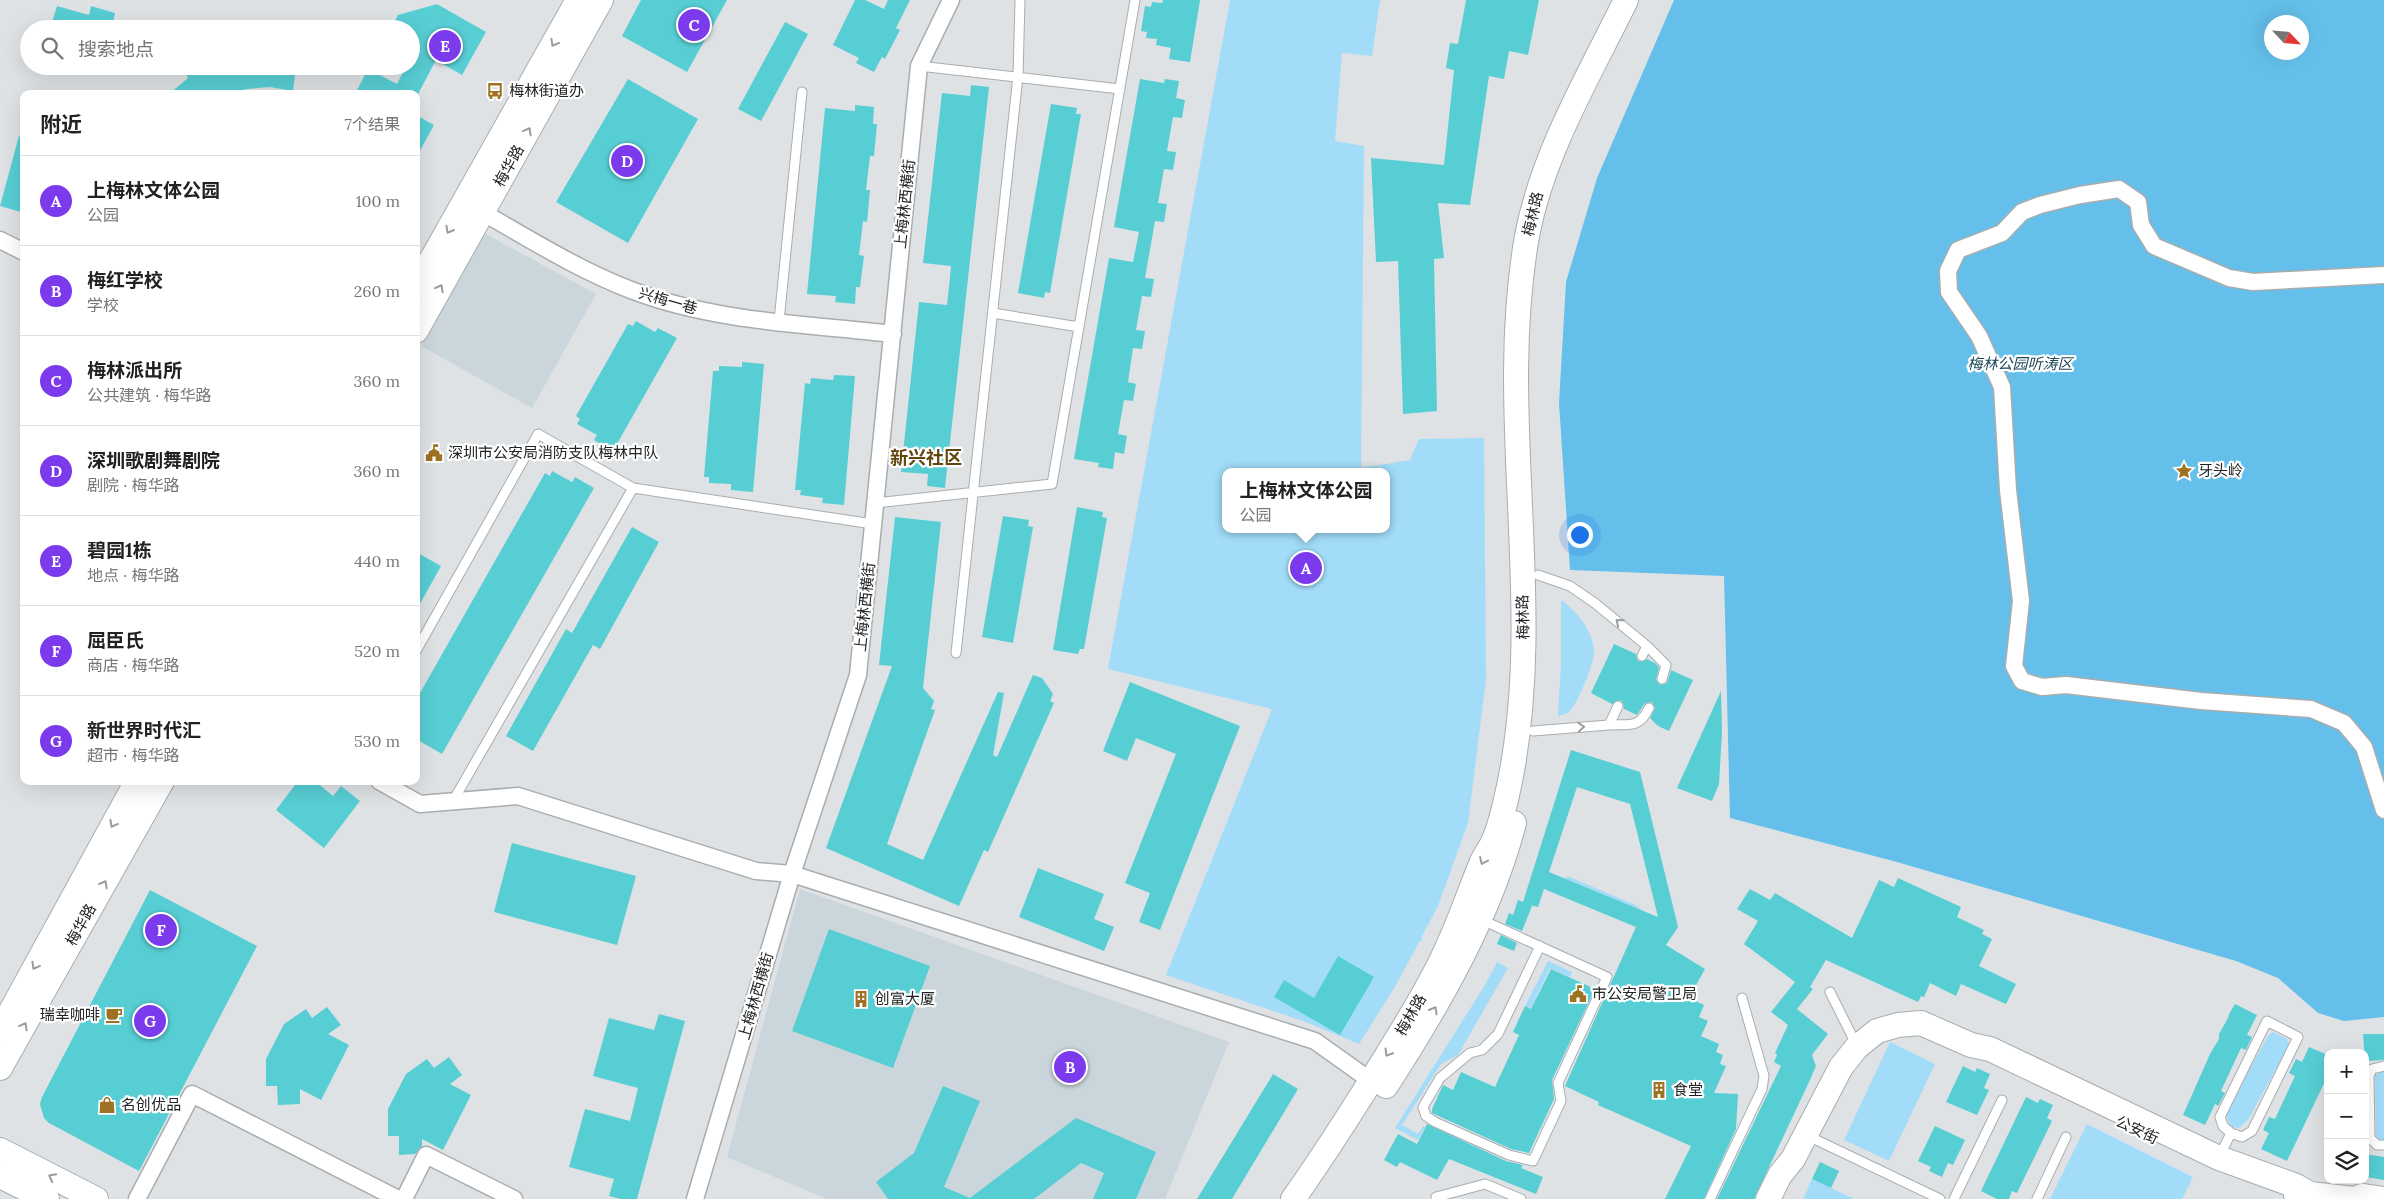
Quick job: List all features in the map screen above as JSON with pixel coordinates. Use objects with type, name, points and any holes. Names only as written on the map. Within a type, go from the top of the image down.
[{"type":"main road","name":"梅华路","points":[[420,322],[474,207],[578,0]]},
{"type":"main road","name":"梅华路","points":[[420,281],[474,207],[601,0]]},
{"type":"main road","name":"梅林路","points":[[1293,1199],[1318,1164],[1412,1015],[1439,965],[1462,916],[1482,861],[1494,840],[1504,806],[1518,731],[1523,683],[1524,610],[1515,358],[1518,310],[1526,244],[1535,203],[1547,165],[1566,121],[1626,0]]},
{"type":"main road","name":"梅林路","points":[[1314,1199],[1426,1023],[1459,963],[1480,919],[1503,861],[1512,832],[1526,773],[1532,731],[1538,644],[1538,575],[1529,362],[1530,310],[1538,257],[1554,193],[1565,163],[1594,98],[1643,0]]},
{"type":"main road","name":"梅华路","points":[[0,1031],[135,785]]},
{"type":"main road","name":"梅华路","points":[[0,1068],[160,785]]},
{"type":"main road","name":"公安街","points":[[1768,1199],[1780,1175],[1793,1159],[1840,1067],[1857,1047],[1877,1031],[1898,1025],[1921,1024],[1971,1045],[1985,1058],[2217,1162],[2268,1188],[2294,1195],[2354,1199],[2362,1196],[2384,1198]]},
{"type":"main road","points":[[0,1150],[96,1199]]},
{"type":"main road","name":"公安街","points":[[1780,1199],[1790,1179],[1793,1159]]},
{"type":"main road","points":[[0,1176],[47,1199]]},
{"type":"street","name":"上梅林西横街","points":[[695,1199],[792,874],[858,675],[918,66],[951,0]]},
{"type":"street","points":[[2384,275],[2253,282],[2229,278],[2154,246],[2141,225],[2138,202],[2119,189],[2080,195],[2022,212],[2002,233],[1958,250],[1948,271],[1949,292],[1979,336],[2002,386],[2008,490],[2021,601],[2014,666],[2022,681],[2042,687],[2066,685],[2201,701],[2311,709],[2344,723],[2364,747],[2384,810]]},
{"type":"street","name":"兴梅一巷","points":[[474,207],[582,268],[632,290],[684,307],[779,321],[893,334]]},
{"type":"street","points":[[0,240],[20,250]]},
{"type":"street","points":[[386,785],[420,804],[518,796],[756,871],[792,874],[1315,1041],[1371,1080]]},
{"type":"street","points":[[137,1199],[192,1094],[398,1199]]},
{"type":"street","points":[[404,1199],[426,1154],[514,1199]]},
{"type":"lane","points":[[956,653],[1018,76],[1020,0]]},
{"type":"lane","points":[[875,503],[1052,484],[1135,0]]},
{"type":"lane","points":[[918,66],[1120,89]]},
{"type":"lane","points":[[779,321],[802,92]]},
{"type":"lane","points":[[993,313],[1079,327]]},
{"type":"lane","points":[[420,644],[538,434],[633,488],[874,524]]},
{"type":"lane","points":[[454,801],[633,488]]},
{"type":"lane","points":[[1538,575],[1570,586],[1596,604],[1647,646],[1666,665],[1662,679]]},
{"type":"lane","points":[[1642,656],[1647,646]]},
{"type":"lane","points":[[1609,725],[1618,706]]},
{"type":"lane","points":[[1532,731],[1638,724],[1644,718],[1649,708]]},
{"type":"lane","points":[[1480,919],[1540,946],[1607,977],[1558,1084],[1561,1101],[1533,1161],[1509,1155],[1435,1122],[1426,1116],[1423,1107],[1440,1078],[1470,1054],[1482,1050],[1498,1034],[1540,946]]},
{"type":"lane","points":[[1830,992],[1857,1047]]},
{"type":"lane","points":[[1710,1199],[1762,1089],[1764,1076],[1742,998]]},
{"type":"lane","points":[[2266,1021],[2298,1037],[2252,1131],[2242,1137],[2231,1133],[2223,1126],[2220,1118],[2266,1021]]},
{"type":"lane","points":[[2384,1066],[2372,1069],[2369,1076],[2370,1138],[2377,1146],[2384,1146]]},
{"type":"lane","points":[[1954,1199],[2002,1100]]},
{"type":"lane","points":[[2217,1162],[2231,1133]]},
{"type":"lane","points":[[1806,1135],[1940,1199]]},
{"type":"lane","points":[[2037,1199],[2066,1137]]},
{"type":"lane","points":[[1435,1198],[1484,1184],[1521,1199]]},
{"type":"shaded area","points":[[1230,0],[1380,0],[1372,56],[1342,53],[1335,141],[1364,146],[1361,468],[1410,460],[1419,439],[1484,438],[1486,679],[1468,823],[1438,906],[1421,938],[1423,940],[1419,942],[1395,987],[1359,1044],[1306,1022],[1166,975],[1272,709],[1108,669]]},
{"type":"shaded area","points":[[484,233],[596,294],[532,408],[421,346]]},
{"type":"shaded area","points":[[1561,600],[1583,622],[1591,636],[1594,656],[1581,693],[1572,708],[1569,712],[1558,716],[1561,663]]},
{"type":"shaded area","points":[[1567,876],[1640,907],[1639,909],[1566,879]]},
{"type":"shaded area","points":[[800,889],[1229,1042],[1165,1199],[827,1199],[727,1157]]},
{"type":"shaded area","points":[[1548,961],[1572,972],[1570,977],[1550,968],[1531,1008],[1525,1006]]},
{"type":"shaded area","points":[[1497,962],[1508,968],[1458,1055],[1441,1064],[1402,1125],[1418,1134],[1423,1126],[1425,1127],[1418,1140],[1395,1128],[1485,985]]},
{"type":"shaded area","points":[[2273,1032],[2287,1039],[2289,1045],[2248,1120],[2239,1128],[2230,1127],[2226,1115],[2228,1108],[2268,1036]]},
{"type":"shaded area","points":[[1890,1042],[1935,1064],[1889,1161],[1844,1140]]},
{"type":"shaded area","points":[[2384,1071],[2384,1141],[2378,1139],[2376,1134],[2375,1075]]},
{"type":"shaded area","points":[[2087,1124],[2193,1177],[2182,1199],[2050,1199]]},
{"type":"shaded area","points":[[1812,1179],[1854,1199],[1803,1199]]},
{"type":"green space","name":"梅林公园听涛区","points":[[1674,0],[2384,0],[2384,1017],[2344,1021],[2318,1013],[2278,978],[2236,961],[1897,862],[1730,818],[1724,576],[1570,570],[1559,403],[1566,282],[1597,178]]},
{"type":"building","points":[[641,0],[727,0],[687,72],[622,36]]},
{"type":"building","points":[[855,0],[865,0],[884,9],[888,0],[910,0],[896,28],[900,30],[885,59],[882,57],[874,72],[856,63],[859,58],[833,45]]},
{"type":"building","points":[[1163,0],[1200,0],[1190,62],[1169,59],[1171,48],[1156,45],[1157,39],[1146,38],[1147,32],[1141,31],[1145,6],[1151,7],[1152,2],[1162,3]]},
{"type":"building","points":[[1466,0],[1539,0],[1528,55],[1509,51],[1504,79],[1489,76],[1470,205],[1438,203],[1444,258],[1434,259],[1437,411],[1403,414],[1398,261],[1376,262],[1371,158],[1444,165],[1454,70],[1446,68],[1450,43],[1458,44]]},
{"type":"building","points":[[437,4],[486,32],[462,75],[436,60],[420,90],[357,90],[365,75],[380,75],[397,84],[402,75],[420,75],[420,20],[396,20],[398,15]]},
{"type":"building","points":[[57,6],[89,15],[91,6],[115,13],[113,20],[53,20]]},
{"type":"building","points":[[785,22],[808,34],[761,121],[738,109]]},
{"type":"building","points":[[186,75],[295,75],[293,90],[270,87],[243,90],[174,90],[188,78]]},
{"type":"building","points":[[628,79],[698,119],[628,243],[556,202]]},
{"type":"building","points":[[1140,79],[1164,83],[1165,79],[1179,81],[1176,98],[1185,100],[1182,118],[1173,117],[1167,151],[1176,152],[1173,170],[1164,169],[1158,203],[1167,204],[1164,222],[1155,221],[1145,278],[1154,279],[1151,297],[1142,296],[1136,330],[1145,331],[1142,349],[1133,348],[1128,382],[1136,384],[1133,401],[1124,400],[1118,434],[1127,436],[1124,454],[1115,452],[1113,469],[1098,467],[1099,463],[1074,459],[1109,258],[1133,262],[1139,232],[1114,227]]},
{"type":"building","points":[[971,85],[989,87],[945,488],[927,486],[928,474],[901,472],[919,302],[947,305],[951,266],[923,263],[942,93],[970,96]]},
{"type":"building","points":[[1051,104],[1077,108],[1076,114],[1081,114],[1050,293],[1045,292],[1044,298],[1018,293]]},
{"type":"building","points":[[855,105],[874,107],[873,124],[877,124],[874,156],[870,156],[866,190],[870,190],[867,222],[863,221],[859,255],[864,256],[860,287],[856,287],[855,304],[835,302],[836,296],[807,294],[825,108],[855,111]]},
{"type":"building","points":[[420,117],[434,125],[420,151]]},
{"type":"building","points":[[19,136],[20,136],[20,212],[0,206]]},
{"type":"building","points":[[636,321],[655,332],[658,328],[677,338],[613,451],[594,440],[597,435],[577,424],[580,419],[576,416],[628,324],[633,326]]},
{"type":"building","points":[[742,362],[764,364],[753,492],[731,490],[731,484],[709,483],[709,477],[704,477],[713,371],[719,371],[719,366],[742,367]]},
{"type":"building","points":[[834,375],[855,376],[844,505],[822,503],[823,498],[800,495],[801,490],[795,490],[805,383],[810,384],[811,378],[833,380]]},
{"type":"building","points":[[552,471],[572,482],[575,477],[594,488],[442,754],[420,741],[420,693],[545,473],[550,476]]},
{"type":"building","points":[[1077,507],[1103,512],[1102,517],[1107,518],[1084,649],[1080,649],[1078,654],[1053,650]]},
{"type":"building","points":[[1003,516],[1029,520],[1028,526],[1033,527],[1013,643],[982,637]]},
{"type":"building","points":[[895,517],[941,522],[923,688],[934,701],[931,709],[935,710],[887,844],[923,860],[998,692],[1004,693],[993,755],[997,757],[1033,675],[1042,678],[1053,694],[1050,701],[1054,703],[988,852],[984,850],[959,906],[826,848],[892,666],[879,665]]},
{"type":"building","points":[[632,527],[659,542],[600,649],[593,645],[533,751],[506,736],[566,629],[572,633]]},
{"type":"building","points":[[420,554],[441,566],[420,604]]},
{"type":"building","points":[[1614,644],[1636,654],[1640,662],[1647,659],[1655,663],[1659,667],[1656,680],[1660,685],[1667,683],[1671,670],[1693,680],[1669,731],[1658,726],[1650,718],[1655,708],[1652,702],[1645,703],[1637,715],[1624,709],[1623,703],[1620,700],[1612,704],[1591,693]]},
{"type":"building","points":[[1130,682],[1240,726],[1160,930],[1139,922],[1150,893],[1125,883],[1176,754],[1136,738],[1127,761],[1103,751]]},
{"type":"building","points":[[1721,691],[1722,732],[1719,784],[1712,801],[1677,788]]},
{"type":"building","points":[[1571,750],[1640,772],[1678,927],[1666,945],[1705,969],[1689,998],[1704,1005],[1699,1017],[1708,1021],[1701,1036],[1719,1044],[1716,1052],[1723,1055],[1720,1064],[1726,1066],[1714,1093],[1738,1094],[1736,1129],[1704,1199],[1665,1199],[1691,1146],[1598,1105],[1599,1102],[1565,1086],[1636,927],[1544,889],[1538,907],[1529,905],[1532,906],[1522,931],[1505,924],[1509,913],[1513,915],[1518,900],[1523,902]],"holes":[[[1577,787],[1630,804],[1658,917],[1549,872]]]},
{"type":"building","points":[[295,785],[320,785],[333,796],[341,786],[360,801],[324,848],[276,810]]},
{"type":"building","points":[[512,843],[636,876],[617,945],[494,912]]},
{"type":"building","points":[[1038,868],[1104,894],[1094,919],[1114,927],[1104,951],[1019,917]]},
{"type":"building","points":[[1898,878],[1961,907],[1957,917],[1984,930],[1982,934],[1992,939],[1979,966],[2016,984],[2006,1004],[1961,984],[1956,996],[1930,983],[1924,997],[1921,996],[1918,1002],[1826,960],[1810,987],[1813,989],[1797,1009],[1828,1034],[1812,1055],[1816,1066],[1810,1080],[1754,1199],[1717,1199],[1781,1066],[1774,1062],[1777,1055],[1775,1053],[1788,1025],[1771,1012],[1795,982],[1744,944],[1758,921],[1737,909],[1750,889],[1770,900],[1775,893],[1852,938],[1879,880],[1894,887]]},
{"type":"building","points":[[150,890],[257,946],[139,1171],[49,1123],[44,1118],[40,1104]]},
{"type":"building","name":"创富大厦","points":[[829,929],[930,966],[893,1068],[792,1031]]},
{"type":"building","points":[[1501,935],[1517,943],[1514,951],[1497,944]]},
{"type":"building","points":[[1338,956],[1374,977],[1340,1035],[1274,997],[1284,980],[1314,998]]},
{"type":"building","points":[[1551,969],[1595,989],[1552,1080],[1554,1099],[1529,1153],[1511,1149],[1432,1113],[1443,1085],[1453,1090],[1461,1072],[1495,1087],[1519,1035],[1513,1032],[1525,1006],[1531,1009]]},
{"type":"building","points":[[2235,1004],[2257,1015],[2247,1035],[2252,1037],[2246,1050],[2241,1048],[2221,1091],[2225,1093],[2218,1106],[2215,1104],[2205,1125],[2183,1115],[2210,1054],[2219,1039],[2219,1034]]},
{"type":"building","points":[[327,1007],[341,1025],[328,1034],[349,1045],[321,1100],[300,1089],[300,1104],[278,1105],[277,1086],[266,1086],[266,1059],[284,1024],[306,1009],[312,1018]]},
{"type":"building","points":[[659,1014],[685,1021],[637,1199],[621,1199],[609,1196],[614,1179],[569,1167],[585,1109],[630,1121],[638,1088],[593,1076],[609,1018],[654,1030]]},
{"type":"building","points":[[2363,1034],[2384,1034],[2384,1060],[2369,1061],[2369,1049],[2364,1049]]},
{"type":"building","points":[[2309,1047],[2324,1053],[2324,1083],[2287,1161],[2261,1149],[2269,1133],[2263,1130],[2269,1117],[2275,1119],[2295,1076],[2289,1073],[2296,1059],[2302,1062]]},
{"type":"building","points":[[449,1057],[462,1075],[450,1084],[471,1095],[443,1150],[422,1139],[422,1146],[415,1154],[399,1155],[399,1136],[388,1136],[388,1109],[406,1074],[427,1059],[434,1068]]},
{"type":"building","points":[[1963,1066],[1975,1072],[1977,1068],[1990,1074],[1984,1088],[1989,1090],[1977,1115],[1946,1102]]},
{"type":"building","points":[[1273,1074],[1298,1089],[1232,1199],[1197,1199]]},
{"type":"building","points":[[943,1086],[980,1101],[944,1187],[970,1198],[1076,1118],[1156,1152],[1136,1199],[1093,1199],[1104,1173],[1081,1163],[1034,1199],[888,1199],[876,1182],[914,1153]]},
{"type":"building","points":[[2026,1097],[2038,1103],[2040,1099],[2053,1105],[2047,1118],[2052,1121],[2017,1193],[2012,1191],[2009,1199],[1997,1199],[1981,1191]]},
{"type":"building","points":[[1427,1124],[1506,1161],[1523,1165],[1521,1168],[1543,1177],[1536,1194],[1449,1159],[1437,1180],[1400,1162],[1397,1167],[1384,1160],[1398,1134],[1417,1144]]},
{"type":"building","points":[[1935,1126],[1965,1140],[1953,1165],[1948,1163],[1942,1177],[1929,1171],[1931,1167],[1918,1161]]},
{"type":"building","points":[[2369,1155],[2384,1157],[2384,1180],[2369,1178]]},
{"type":"building","points":[[1820,1162],[1839,1171],[1831,1188],[1812,1179]]},
{"type":"place","name":"梅林派出所","points":[[694,25]]},
{"type":"place","name":"碧园1栋","points":[[445,46]]},
{"type":"place","name":"梅林街道办","points":[[495,91]]},
{"type":"place","name":"深圳歌剧舞剧院","points":[[627,161]]},
{"type":"place","name":"深圳市公安局消防支队梅林中队","points":[[434,453]]},
{"type":"place","name":"牙头岭","points":[[2184,471]]},
{"type":"place","name":"上梅林文体公园","points":[[1306,568]]},
{"type":"place","name":"屈臣氏","points":[[161,930]]},
{"type":"place","name":"市公安局警卫局","points":[[1578,994]]},
{"type":"place","name":"创富大厦","points":[[861,999]]},
{"type":"place","name":"瑞幸咖啡","points":[[114,1015]]},
{"type":"place","name":"新世界时代汇","points":[[150,1021]]},
{"type":"place","name":"梅红学校","points":[[1070,1067]]},
{"type":"place","name":"食堂","points":[[1659,1090]]},
{"type":"place","name":"名创优品","points":[[107,1105]]},
{"type":"district","name":"新兴社区","points":[[926,458]]}]
